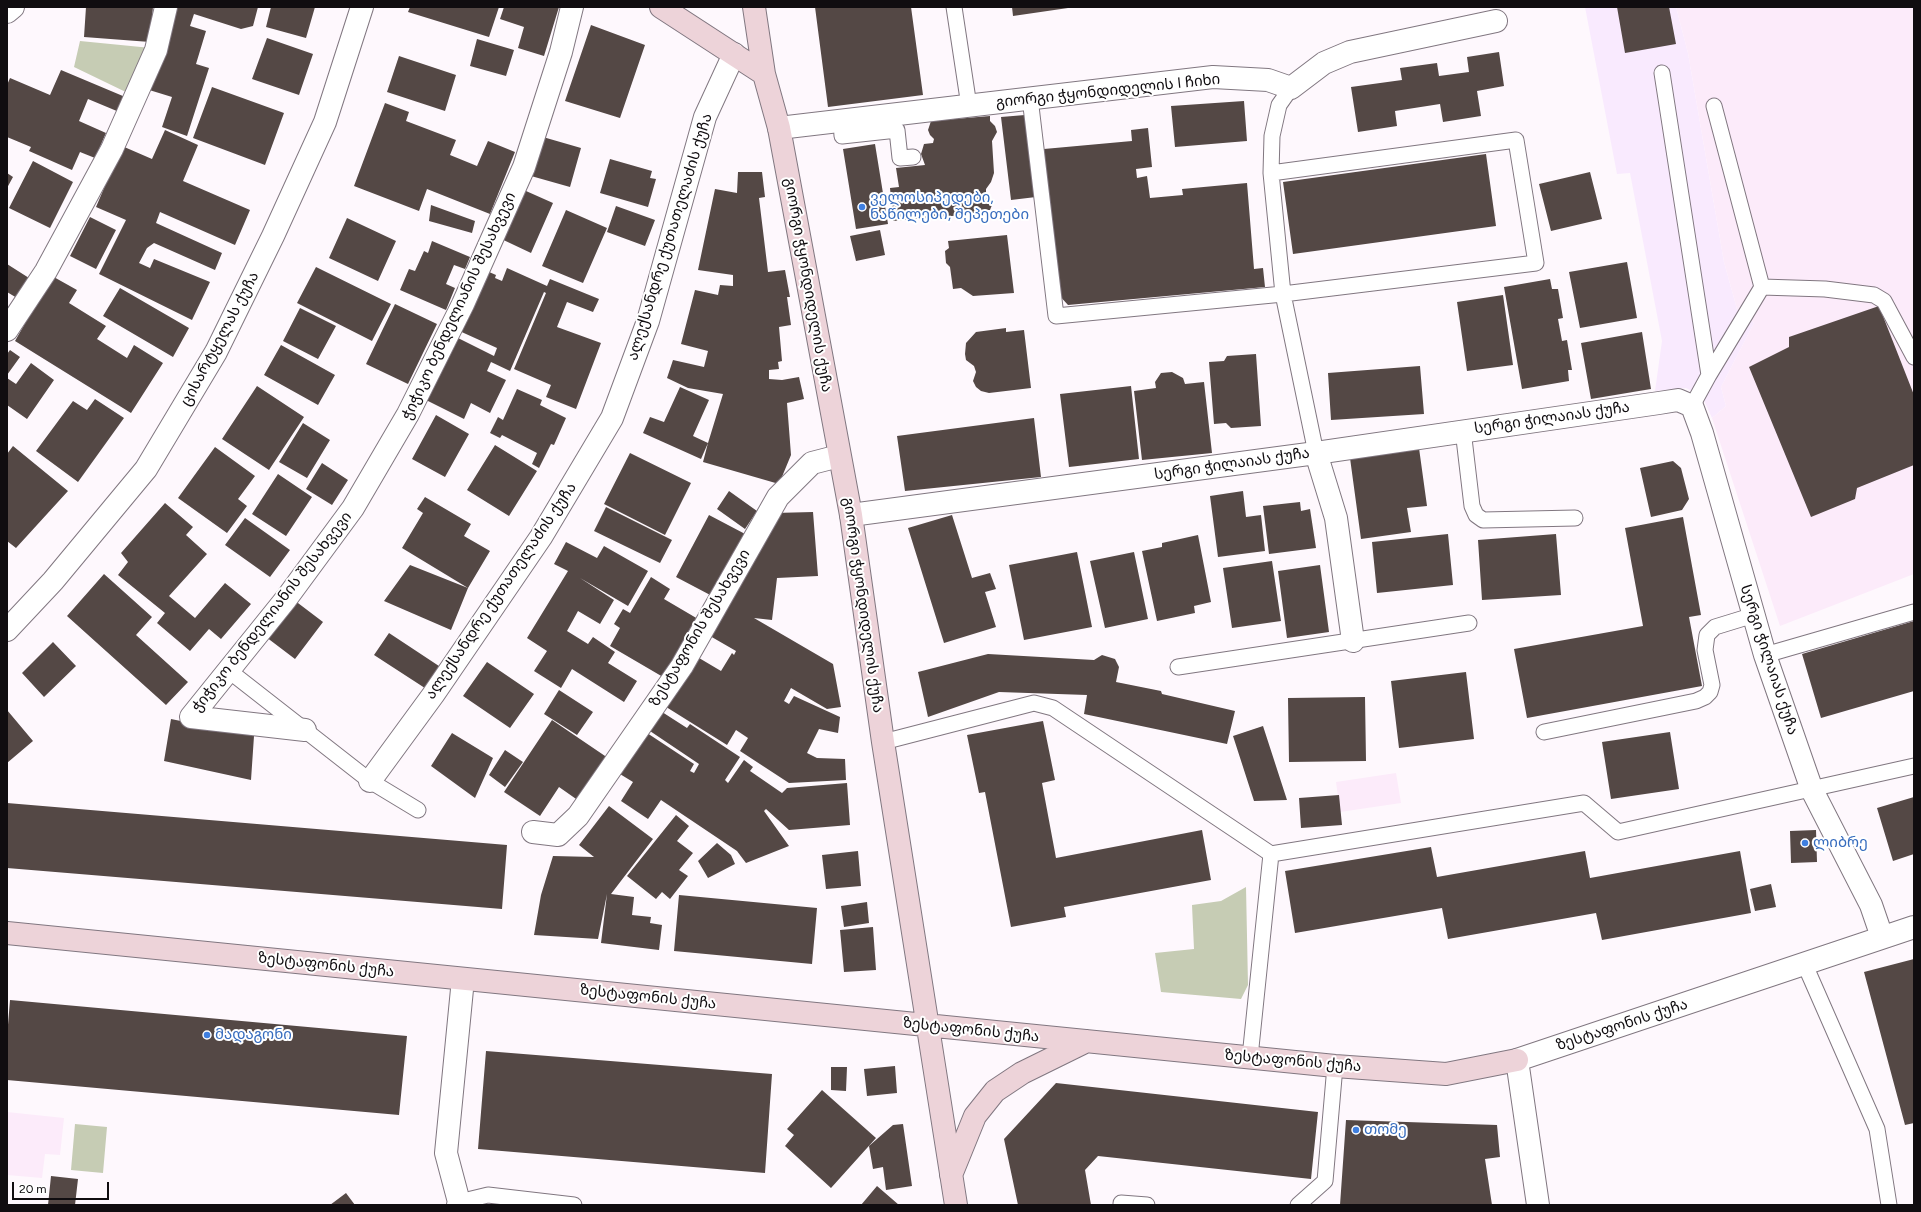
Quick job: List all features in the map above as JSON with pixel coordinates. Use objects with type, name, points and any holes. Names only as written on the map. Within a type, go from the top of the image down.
[{"type":"street","points":[[7,12],[13,7]]},
{"type":"street","points":[[7,330],[46,271],[112,149],[156,50],[166,7]]},
{"type":"street","name":"ცისარტყელას ქუჩა","points":[[7,630],[53,581],[146,469],[216,352],[273,236],[325,122],[362,7]]},
{"type":"street","name":"ჭიჭიკო ბენდელიანის შესახვევი","points":[[305,730],[191,717],[286,599],[353,508],[408,414],[463,304],[524,167],[561,52],[572,7]]},
{"type":"street","points":[[661,7],[764,74]]},
{"type":"street","name":"გიორგი ჭყონდიდელის ქუჩა","points":[[754,7],[764,74],[779,128],[851,515],[883,742],[956,1205]]},
{"type":"street","points":[[1291,88],[1324,63],[1350,52],[1496,22]]},
{"type":"street","name":"ალექსანდრე ქუთათელაძის ქუჩა","points":[[370,781],[433,695],[541,537],[612,418],[648,321],[705,117],[734,54]]},
{"type":"street","name":"გიორგი ჭყონდიდელის I ჩიხი","points":[[779,128],[1213,77],[1268,80],[1291,88]]},
{"type":"street","name":"სერგი ჭილაიას ქუჩა","points":[[851,515],[1316,453],[1463,430],[1678,400],[1692,406],[1702,433],[1765,655],[1812,790],[1871,905],[1882,937]]},
{"type":"street","points":[[1316,453],[1336,518],[1353,641]]},
{"type":"street","name":"ზესტაფონის შესახვევი","points":[[533,832],[558,835],[578,816],[682,666],[778,497],[812,463],[839,456]]},
{"type":"street","name":"ზესტაფონის ქუჩა","points":[[7,933],[1335,1066],[1446,1074],[1517,1060],[1914,927]]},
{"type":"street","points":[[458,1204],[446,1153],[463,979]]},
{"type":"street","points":[[951,1175],[975,1116],[995,1091],[1022,1073],[1087,1041]]},
{"type":"street","points":[[1517,1060],[1538,1205]]},
{"type":"lane","points":[[954,7],[969,106]]},
{"type":"lane","points":[[1662,74],[1709,375]]},
{"type":"lane","points":[[1291,88],[1279,105],[1272,136],[1271,173],[1283,294],[1316,453]]},
{"type":"lane","points":[[1030,98],[1056,316],[1283,294],[1536,263],[1516,140],[1271,173]]},
{"type":"lane","points":[[1692,406],[1762,287],[1714,106]]},
{"type":"lane","points":[[841,120],[842,136],[897,130],[900,158],[913,157]]},
{"type":"lane","points":[[1762,287],[1825,289],[1874,295],[1884,300],[1914,356]]},
{"type":"lane","points":[[1463,430],[1472,506],[1476,515],[1483,520],[1575,518]]},
{"type":"lane","points":[[1765,655],[1914,612]]},
{"type":"lane","points":[[1544,732],[1696,701],[1705,697],[1710,692],[1712,685],[1705,650],[1707,635],[1716,627],[1754,615]]},
{"type":"lane","points":[[1178,667],[1469,623]]},
{"type":"lane","points":[[228,670],[370,781],[418,810]]},
{"type":"lane","points":[[883,742],[1034,703],[1054,708],[1271,854],[1584,803],[1618,832],[1812,790],[1914,766]]},
{"type":"lane","points":[[1250,1057],[1271,854]]},
{"type":"lane","points":[[1804,965],[1878,1129],[1889,1205]]},
{"type":"lane","points":[[1298,1205],[1325,1182],[1335,1066]]},
{"type":"lane","points":[[458,1204],[488,1195],[574,1205]]},
{"type":"lane","points":[[1121,1205],[1121,1203],[1147,1205]]},
{"type":"shaded area","points":[[1585,7],[1676,7],[1688,53],[1724,262],[1737,309],[1754,323],[1721,387],[1726,406],[1712,418],[1702,396],[1686,388],[1655,391],[1662,341],[1630,173],[1617,174]]},
{"type":"shaded area","points":[[1676,7],[1914,7],[1914,574],[1780,626],[1712,418],[1726,406],[1721,387],[1754,323],[1737,309],[1724,262],[1688,53]]},
{"type":"shaded area","points":[[1396,773],[1401,803],[1340,812],[1336,782]]},
{"type":"shaded area","points":[[7,1112],[64,1118],[60,1155],[45,1154],[42,1178],[7,1175]]},
{"type":"green space","points":[[80,41],[151,48],[132,95],[74,67]]},
{"type":"green space","points":[[1246,887],[1248,985],[1241,999],[1161,992],[1155,953],[1194,949],[1192,905],[1221,901]]},
{"type":"green space","points":[[75,1124],[107,1127],[103,1173],[71,1170]]},
{"type":"building","points":[[86,7],[153,7],[150,42],[84,37]]},
{"type":"building","points":[[173,7],[258,7],[253,26],[241,29],[194,14],[190,26],[206,31],[196,64],[209,68],[187,136],[162,127],[172,97],[146,89]]},
{"type":"building","points":[[271,7],[315,7],[306,38],[266,27]]},
{"type":"building","points":[[410,7],[499,7],[489,37],[408,12]]},
{"type":"building","points":[[504,7],[559,7],[544,56],[518,48],[524,27],[500,19]]},
{"type":"building","points":[[815,7],[911,7],[923,95],[828,107]]},
{"type":"building","points":[[1012,7],[1068,7],[1068,8],[1013,16]]},
{"type":"building","points":[[1617,7],[1669,7],[1676,44],[1625,53]]},
{"type":"building","points":[[591,25],[645,45],[620,118],[565,101]]},
{"type":"building","points":[[267,38],[313,54],[299,95],[252,79]]},
{"type":"building","points":[[477,39],[514,50],[506,76],[470,66]]},
{"type":"building","points":[[1499,52],[1504,86],[1477,91],[1481,116],[1443,122],[1440,104],[1395,111],[1397,126],[1358,132],[1351,87],[1402,80],[1400,68],[1437,63],[1439,76],[1469,72],[1467,57]]},
{"type":"building","points":[[399,56],[456,75],[445,111],[387,92]]},
{"type":"building","points":[[61,70],[130,99],[124,114],[88,99],[79,121],[106,133],[95,158],[80,152],[72,170],[29,151],[31,147],[7,137],[7,85],[10,78],[50,95]]},
{"type":"building","points":[[212,87],[284,113],[265,165],[193,138]]},
{"type":"building","points":[[1244,101],[1247,141],[1175,147],[1171,106]]},
{"type":"building","points":[[385,103],[409,112],[406,121],[456,140],[450,155],[477,166],[488,141],[515,152],[490,214],[427,189],[419,211],[354,186]]},
{"type":"building","points":[[1025,115],[1036,197],[1011,200],[1001,117]]},
{"type":"building","points":[[990,116],[990,121],[995,126],[997,132],[992,141],[994,173],[991,182],[986,189],[986,197],[992,205],[990,210],[987,210],[987,213],[893,221],[890,188],[899,187],[896,168],[925,165],[921,154],[924,144],[933,143],[934,139],[928,130],[931,121]]},
{"type":"building","points":[[1148,128],[1152,167],[1136,169],[1137,178],[1147,176],[1150,198],[1183,195],[1182,189],[1247,183],[1254,269],[1263,268],[1265,287],[1068,305],[1058,294],[1044,149],[1132,141],[1131,130]]},
{"type":"building","points":[[165,130],[198,145],[183,181],[250,210],[235,245],[160,212],[156,223],[222,253],[215,270],[154,243],[147,248],[139,263],[150,268],[154,259],[210,282],[192,320],[99,274],[126,220],[96,207],[122,146],[152,159]]},
{"type":"building","points":[[536,135],[581,148],[570,187],[524,174]]},
{"type":"building","points":[[875,144],[888,224],[856,229],[843,149]]},
{"type":"building","points":[[1486,154],[1496,226],[1293,254],[1283,182]]},
{"type":"building","points":[[610,159],[652,171],[650,178],[656,179],[648,207],[600,193]]},
{"type":"building","points":[[33,161],[73,182],[50,228],[9,208]]},
{"type":"building","points":[[738,172],[762,172],[765,197],[759,198],[768,272],[785,270],[790,297],[787,297],[791,325],[779,327],[782,361],[778,362],[779,369],[769,370],[769,379],[782,380],[799,377],[804,399],[787,403],[791,455],[779,484],[703,462],[723,394],[688,388],[667,378],[673,360],[704,367],[708,351],[681,344],[695,290],[718,295],[720,285],[733,286],[733,275],[698,270],[715,189],[737,193]]},
{"type":"building","points":[[1590,172],[1602,219],[1551,231],[1539,184]]},
{"type":"building","points":[[7,173],[13,177],[7,188]]},
{"type":"building","points":[[517,187],[553,203],[531,253],[495,236]]},
{"type":"building","points":[[431,205],[475,221],[472,233],[429,221]]},
{"type":"building","points":[[616,206],[655,220],[645,246],[607,232]]},
{"type":"building","points":[[566,210],[607,228],[583,283],[542,266]]},
{"type":"building","points":[[90,217],[116,230],[96,269],[70,256]]},
{"type":"building","points":[[347,218],[396,241],[378,281],[329,258]]},
{"type":"building","points":[[880,230],[885,255],[856,261],[850,236]]},
{"type":"building","points":[[1007,235],[1014,293],[973,296],[961,288],[953,289],[950,267],[946,263],[945,251],[949,248],[948,241]]},
{"type":"building","points":[[432,241],[470,257],[465,269],[454,265],[446,284],[455,288],[446,310],[400,290],[409,269],[415,271],[424,251],[428,253]]},
{"type":"building","points":[[1627,262],[1637,318],[1580,328],[1569,272]]},
{"type":"building","points":[[7,264],[29,278],[17,298],[7,292]]},
{"type":"building","points":[[316,267],[391,304],[372,341],[297,303]]},
{"type":"building","points":[[480,268],[496,275],[495,278],[502,281],[507,268],[547,286],[550,279],[599,299],[593,312],[567,302],[557,327],[601,343],[576,409],[546,397],[551,385],[514,369],[546,293],[544,292],[510,371],[491,362],[487,371],[506,380],[490,413],[471,403],[464,419],[422,398],[454,336],[494,356],[497,348],[455,329]]},
{"type":"building","points":[[52,276],[77,290],[69,303],[106,326],[97,339],[127,358],[134,345],[163,363],[131,413],[15,341]]},
{"type":"building","points":[[1550,279],[1552,289],[1558,289],[1563,318],[1558,319],[1562,341],[1567,340],[1572,370],[1568,370],[1569,381],[1522,389],[1504,287]]},
{"type":"building","points":[[120,288],[189,328],[173,357],[103,316]]},
{"type":"building","points":[[1503,295],[1513,365],[1467,371],[1457,302]]},
{"type":"building","points":[[395,304],[437,324],[408,384],[366,364]]},
{"type":"building","points":[[1879,306],[1914,395],[1914,465],[1857,488],[1855,499],[1811,517],[1749,367],[1789,347],[1789,337]]},
{"type":"building","points":[[300,308],[336,326],[318,359],[283,341]]},
{"type":"building","points":[[1006,328],[1006,332],[1024,330],[1031,388],[989,393],[981,391],[976,387],[973,381],[976,372],[974,366],[966,360],[966,343],[976,332]]},
{"type":"building","points":[[1642,332],[1651,389],[1591,399],[1581,343]]},
{"type":"building","points":[[281,345],[335,375],[318,405],[264,375]]},
{"type":"building","points":[[10,350],[20,357],[7,375],[7,354]]},
{"type":"building","points":[[1256,354],[1261,426],[1231,428],[1226,423],[1214,424],[1209,362],[1224,361],[1227,356]]},
{"type":"building","points":[[31,363],[54,380],[27,419],[7,405],[7,378],[16,384]]},
{"type":"building","points":[[1420,366],[1424,414],[1331,420],[1328,373]]},
{"type":"building","points":[[1172,372],[1183,378],[1185,384],[1204,382],[1212,453],[1142,460],[1134,391],[1156,388],[1155,382],[1161,373]]},
{"type":"building","points":[[257,386],[304,417],[269,470],[222,439]]},
{"type":"building","points":[[1131,386],[1139,459],[1069,467],[1060,394]]},
{"type":"building","points":[[680,387],[709,400],[693,436],[708,443],[701,459],[643,433],[650,417],[664,422]]},
{"type":"building","points":[[517,389],[542,400],[540,405],[566,418],[554,445],[551,444],[539,468],[532,464],[537,453],[502,435],[500,438],[490,433],[498,417],[503,420]]},
{"type":"building","points":[[95,399],[124,418],[78,482],[36,451],[73,401],[87,410]]},
{"type":"building","points":[[436,415],[469,434],[445,477],[412,459]]},
{"type":"building","points":[[1034,418],[1041,477],[905,491],[897,436]]},
{"type":"building","points":[[303,423],[330,440],[307,478],[279,462]]},
{"type":"building","points":[[495,445],[537,471],[509,516],[467,490]]},
{"type":"building","points":[[13,446],[68,491],[16,548],[7,541],[7,454]]},
{"type":"building","points":[[215,447],[255,476],[238,499],[247,506],[227,533],[178,498]]},
{"type":"building","points":[[1419,448],[1427,506],[1407,508],[1411,532],[1361,539],[1350,458]]},
{"type":"building","points":[[630,453],[691,483],[665,535],[604,504]]},
{"type":"building","points":[[1673,461],[1681,468],[1689,499],[1682,510],[1651,517],[1640,468]]},
{"type":"building","points":[[322,463],[348,480],[332,505],[306,489]]},
{"type":"building","points":[[278,474],[312,497],[286,536],[252,514]]},
{"type":"building","points":[[729,491],[757,511],[745,529],[717,509]]},
{"type":"building","points":[[1243,491],[1246,517],[1261,515],[1265,551],[1218,557],[1210,496]]},
{"type":"building","points":[[425,497],[471,524],[464,536],[490,551],[468,588],[402,548],[423,513],[417,509]]},
{"type":"building","points":[[1300,502],[1301,511],[1310,509],[1316,548],[1269,554],[1263,506]]},
{"type":"building","points":[[165,503],[193,527],[186,535],[207,554],[169,596],[195,618],[225,583],[251,604],[221,639],[209,629],[190,651],[157,623],[165,613],[118,575],[128,562],[121,553]]},
{"type":"building","points":[[606,507],[672,540],[660,563],[594,531]]},
{"type":"building","points":[[813,512],[818,576],[777,578],[772,620],[754,618],[833,664],[841,707],[827,709],[791,688],[784,701],[789,704],[794,696],[840,717],[838,733],[819,729],[807,753],[817,758],[845,759],[846,780],[789,783],[740,751],[748,738],[736,730],[727,745],[663,705],[694,655],[721,671],[732,653],[734,655],[736,651],[710,636],[774,513]]},
{"type":"building","points":[[709,515],[747,535],[714,597],[676,577]]},
{"type":"building","points":[[952,515],[972,578],[990,573],[996,589],[985,592],[996,627],[944,643],[908,528]]},
{"type":"building","points":[[1683,517],[1701,615],[1689,617],[1702,686],[1527,718],[1514,649],[1643,626],[1625,528]]},
{"type":"building","points":[[245,518],[290,550],[270,577],[225,545]]},
{"type":"building","points":[[1448,534],[1453,585],[1377,593],[1372,542]]},
{"type":"building","points":[[1556,534],[1561,595],[1482,600],[1478,540]]},
{"type":"building","points":[[1198,535],[1211,602],[1194,606],[1195,613],[1157,621],[1142,551],[1162,547],[1162,543]]},
{"type":"building","points":[[566,542],[597,558],[604,546],[648,571],[628,606],[580,578],[614,600],[600,624],[578,611],[567,631],[588,644],[593,637],[615,652],[608,663],[637,681],[624,702],[572,669],[561,688],[534,671],[547,651],[527,638],[568,571],[554,564]]},
{"type":"building","points":[[1077,552],[1092,627],[1024,640],[1009,565]]},
{"type":"building","points":[[1134,552],[1148,619],[1105,628],[1090,561]]},
{"type":"building","points":[[1272,561],[1281,621],[1232,628],[1223,568]]},
{"type":"building","points":[[410,565],[468,588],[451,630],[384,601]]},
{"type":"building","points":[[1320,565],[1329,632],[1287,638],[1278,571]]},
{"type":"building","points":[[104,574],[152,617],[136,635],[188,682],[166,705],[67,616]]},
{"type":"building","points":[[651,577],[670,589],[664,599],[698,619],[663,677],[610,646],[620,628],[614,624],[623,609],[630,613]]},
{"type":"building","points":[[294,600],[323,622],[295,659],[266,637]]},
{"type":"building","points":[[1914,621],[1914,691],[1821,718],[1802,654]]},
{"type":"building","points":[[389,633],[445,670],[431,692],[374,655]]},
{"type":"building","points":[[53,642],[76,666],[44,697],[22,673]]},
{"type":"building","points":[[988,654],[1094,660],[1102,655],[1115,659],[1119,667],[1116,682],[1161,691],[1162,694],[1235,711],[1227,744],[1084,714],[1087,695],[999,692],[928,717],[918,672]]},
{"type":"building","points":[[487,662],[534,694],[510,728],[463,696]]},
{"type":"building","points":[[1466,672],[1474,739],[1399,748],[1391,681]]},
{"type":"building","points":[[559,690],[593,712],[577,735],[544,714]]},
{"type":"building","points":[[1365,697],[1366,761],[1289,762],[1288,698]]},
{"type":"building","points":[[7,710],[33,741],[7,763]]},
{"type":"building","points":[[659,710],[687,728],[690,724],[740,757],[725,780],[728,783],[744,760],[753,767],[750,771],[782,793],[787,788],[847,783],[850,825],[789,830],[766,809],[764,811],[789,846],[746,863],[737,851],[661,800],[648,819],[621,801],[633,782],[615,771],[644,731],[694,764],[690,771],[694,773],[699,764],[647,729]]},
{"type":"building","points":[[171,719],[254,736],[251,780],[164,761]]},
{"type":"building","points":[[552,720],[608,758],[579,801],[559,787],[540,816],[504,792]]},
{"type":"building","points":[[1043,721],[1055,780],[1042,783],[1056,858],[1202,830],[1211,880],[1064,907],[1066,917],[1011,927],[985,792],[979,793],[967,735]]},
{"type":"building","points":[[1263,726],[1287,800],[1254,801],[1233,736]]},
{"type":"building","points":[[1670,732],[1679,789],[1611,799],[1602,742]]},
{"type":"building","points":[[452,733],[493,758],[475,798],[431,766]]},
{"type":"building","points":[[505,750],[523,762],[505,787],[489,775]]},
{"type":"building","points":[[1339,795],[1342,825],[1301,828],[1299,798]]},
{"type":"building","points":[[1914,797],[1914,854],[1893,861],[1877,808]]},
{"type":"building","points":[[7,803],[507,845],[502,909],[7,868]]},
{"type":"building","points":[[609,806],[653,839],[611,894],[634,897],[632,915],[651,917],[650,923],[662,925],[659,950],[601,943],[607,894],[598,939],[534,935],[541,895],[553,856],[594,857],[579,845]]},
{"type":"building","points":[[676,815],[689,826],[677,841],[693,853],[679,870],[688,876],[670,899],[662,892],[656,899],[627,876]]},
{"type":"building","points":[[1816,830],[1817,862],[1791,863],[1790,831]]},
{"type":"building","points":[[717,843],[731,855],[735,864],[708,878],[698,861]]},
{"type":"building","points":[[1431,847],[1437,877],[1585,851],[1590,878],[1740,851],[1751,913],[1602,940],[1596,913],[1448,939],[1442,908],[1295,933],[1285,871]]},
{"type":"building","points":[[858,851],[861,886],[826,889],[822,855]]},
{"type":"building","points":[[1771,884],[1776,907],[1755,911],[1750,889]]},
{"type":"building","points":[[679,895],[817,908],[812,964],[674,951]]},
{"type":"building","points":[[867,902],[869,923],[844,927],[841,906]]},
{"type":"building","points":[[873,927],[876,970],[844,972],[840,930]]},
{"type":"building","points":[[1914,959],[1914,1123],[1905,1125],[1864,972]]},
{"type":"building","points":[[10,1000],[407,1036],[399,1115],[7,1080],[7,1037]]},
{"type":"building","points":[[486,1051],[772,1074],[765,1173],[478,1149]]},
{"type":"building","points":[[895,1066],[897,1093],[867,1096],[864,1069]]},
{"type":"building","points":[[831,1067],[847,1067],[846,1091],[831,1090]]},
{"type":"building","points":[[1056,1083],[1318,1112],[1311,1179],[1098,1156],[1085,1170],[1091,1205],[1018,1205],[1004,1139]]},
{"type":"building","points":[[822,1090],[876,1138],[831,1188],[785,1146],[794,1135],[787,1129]]},
{"type":"building","points":[[1346,1120],[1497,1125],[1500,1157],[1485,1159],[1492,1205],[1340,1205]]},
{"type":"building","points":[[903,1124],[912,1186],[886,1190],[883,1167],[873,1169],[869,1146],[893,1125]]},
{"type":"building","points":[[51,1176],[78,1179],[75,1205],[48,1205]]},
{"type":"building","points":[[877,1186],[899,1205],[861,1205]]},
{"type":"building","points":[[346,1193],[355,1205],[330,1205]]},
{"type":"place","name":"ველოსიპედები, ნაწილები, შეპეთები","points":[[862,207]]},
{"type":"place","name":"ლიბრე","points":[[1805,843]]},
{"type":"place","name":"მადაგონი","points":[[207,1035]]},
{"type":"place","name":"თომე","points":[[1356,1130]]}]
